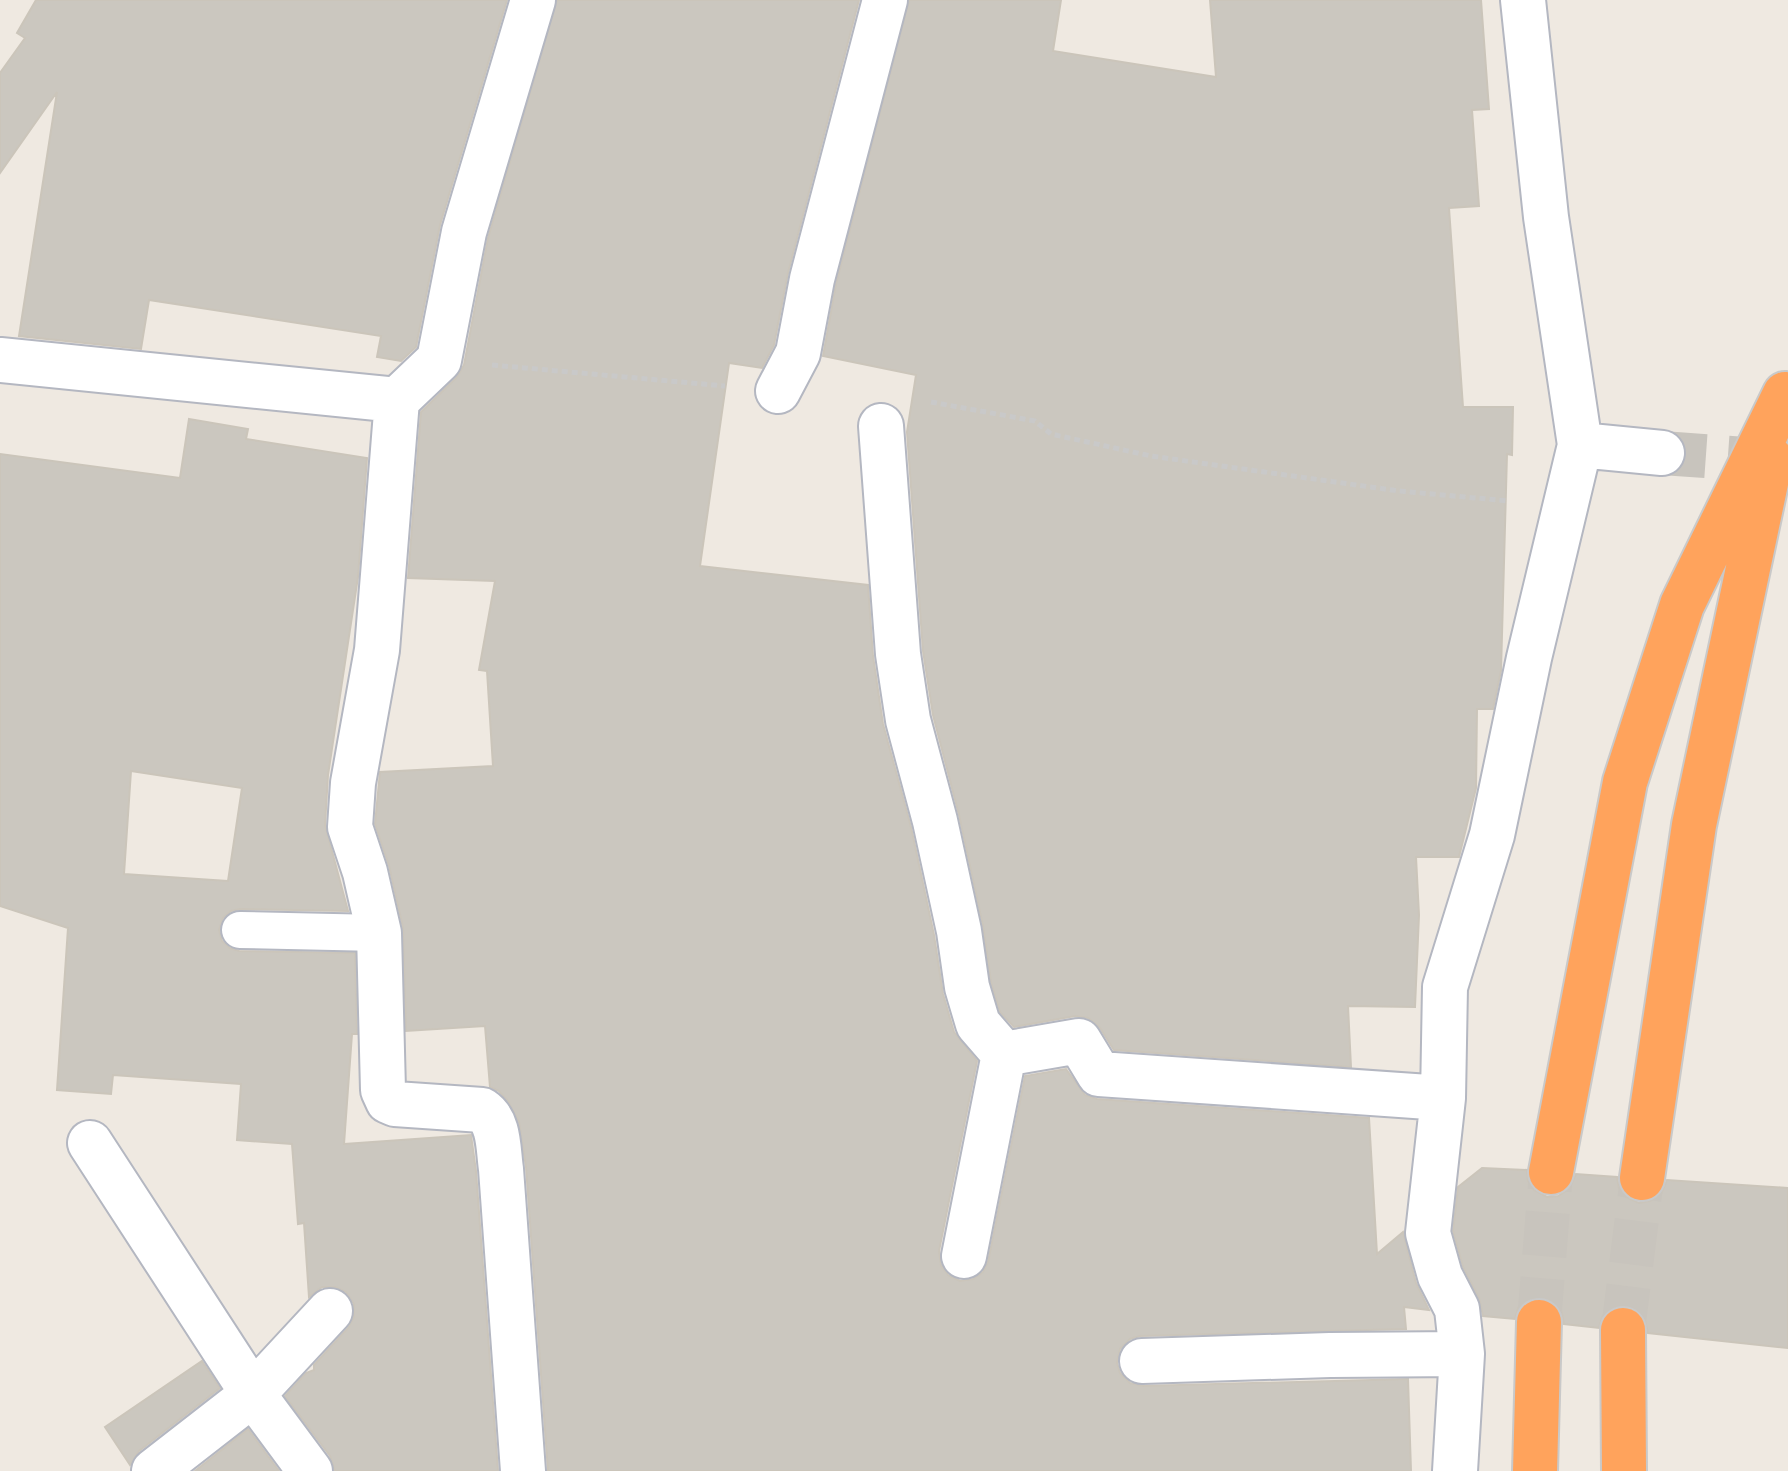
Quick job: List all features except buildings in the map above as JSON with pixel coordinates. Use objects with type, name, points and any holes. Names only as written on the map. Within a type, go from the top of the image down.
[{"type":"highway","points":[[1551,1172],[1625,782],[1682,605],[1786,384]]},
{"type":"highway","points":[[1642,1178],[1694,825],[1786,384]]},
{"type":"highway","points":[[1535,1471],[1539,1322]]},
{"type":"highway","points":[[1623,1330],[1624,1471]]},
{"type":"street","points":[[523,1471],[501,1169],[494,1124],[482,1110],[406,1106],[388,1101],[382,1075],[379,933],[365,872],[350,827],[353,783],[377,650],[397,400],[439,360],[464,232],[533,0]]},
{"type":"street","points":[[778,391],[798,353],[812,279],[885,0]]},
{"type":"street","points":[[1455,1471],[1462,1354],[1457,1309],[1440,1276],[1428,1233],[1443,1098],[1445,987],[1492,835],[1529,658],[1580,445],[1546,217],[1523,0]]},
{"type":"street","points":[[0,360],[397,400]]},
{"type":"street","points":[[881,426],[898,654],[908,720],[935,821],[974,1012],[978,1024],[1004,1054]]},
{"type":"street","points":[[1580,445],[1662,453]]},
{"type":"street","points":[[1004,1054],[1079,1041],[1099,1074],[1443,1098]]},
{"type":"street","points":[[964,1256],[1004,1054]]},
{"type":"street","points":[[90,1143],[253,1394],[310,1471]]},
{"type":"street","points":[[154,1471],[253,1394],[330,1311]]},
{"type":"street","points":[[1142,1361],[1462,1354]]},
{"type":"lane","points":[[240,930],[379,933]]},
{"type":"path","points":[[439,360],[778,391]]},
{"type":"path","points":[[881,426],[901,396],[1035,421],[1051,434],[1151,456],[1399,491],[1566,506]]},
{"type":"tunnel","points":[[1662,453],[1788,462]]},
{"type":"tunnel","points":[[1539,1322],[1551,1172]]},
{"type":"tunnel","points":[[1623,1330],[1642,1178]]}]
